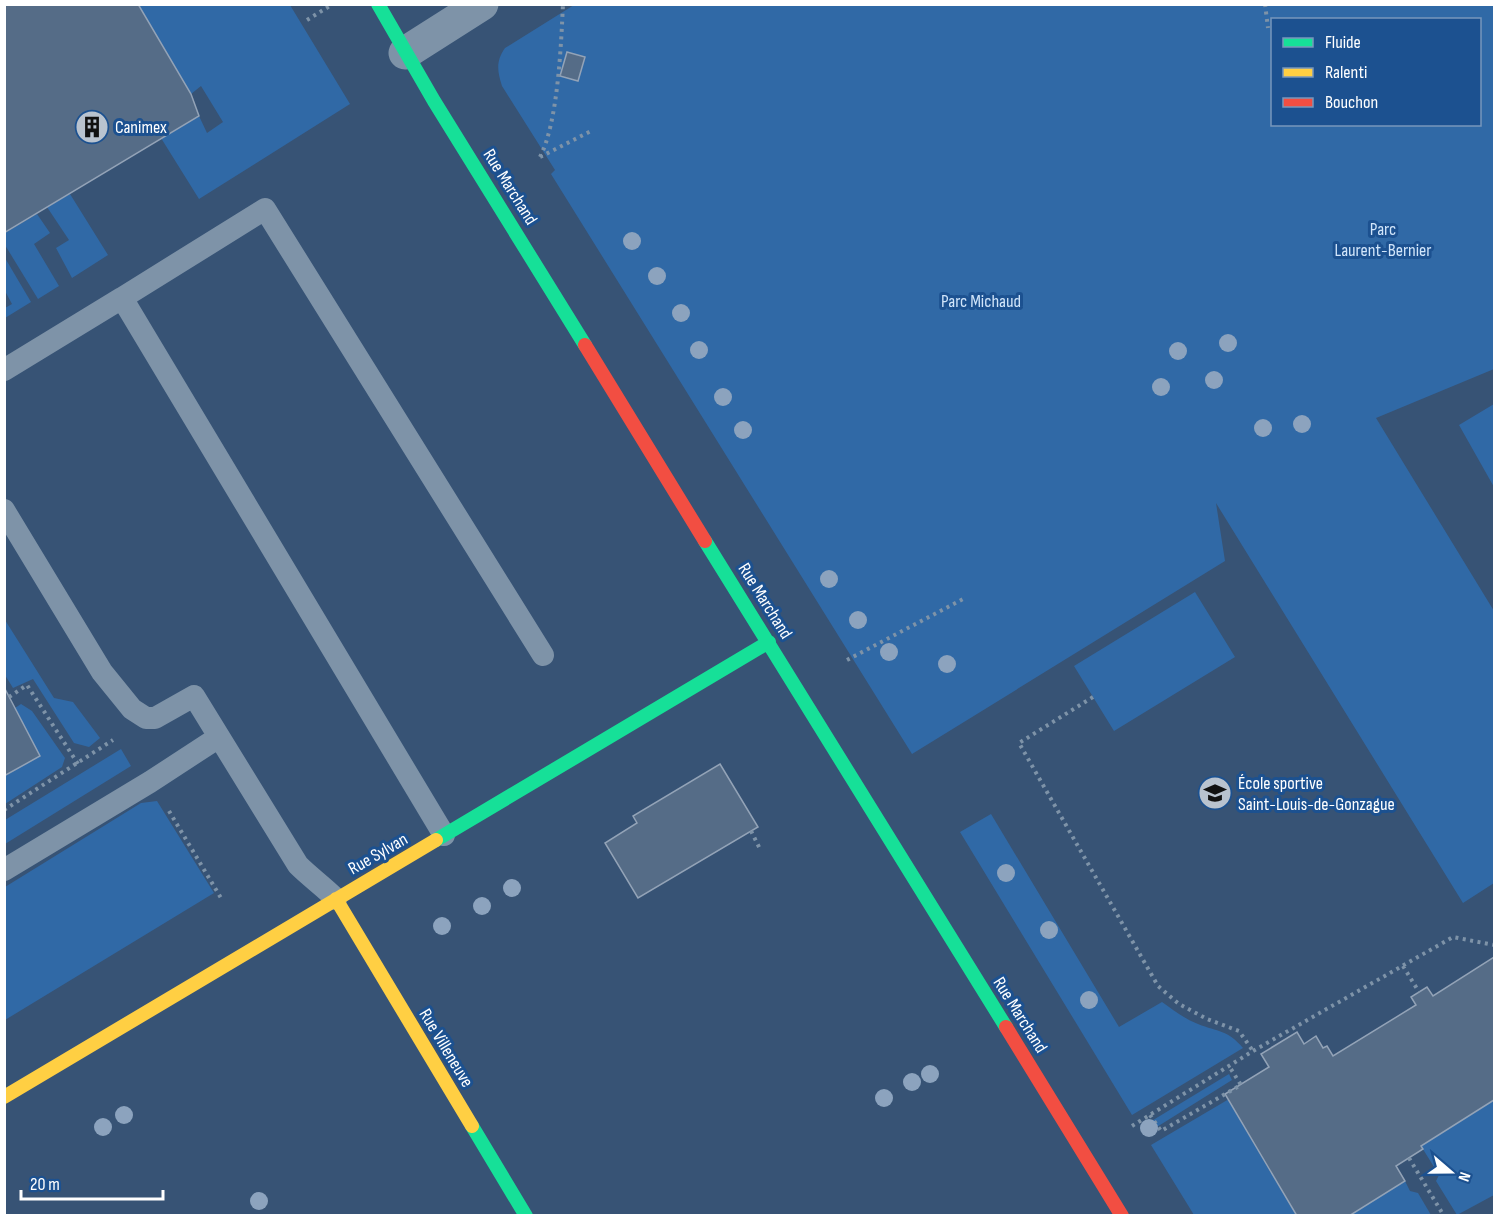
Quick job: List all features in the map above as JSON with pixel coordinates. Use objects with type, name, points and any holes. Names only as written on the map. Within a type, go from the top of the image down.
[{"type":"street","name":"Rue Marchand","points":[[378,4],[405,53],[1122,1215]]},
{"type":"street","points":[[405,53],[482,4]]},
{"type":"street","name":"Rue Sylvan","points":[[4,1097],[769,642]]},
{"type":"street","name":"Rue Villeneuve","points":[[336,899],[526,1215]]},
{"type":"lane","points":[[4,370],[265,209],[543,655]]},
{"type":"lane","points":[[122,298],[444,836]]},
{"type":"lane","points":[[4,510],[102,672],[132,709],[146,718],[155,718],[194,696],[297,865],[321,883],[336,899]]},
{"type":"lane","points":[[4,870],[150,782],[219,737]]},
{"type":"path","points":[[308,20],[333,4]]},
{"type":"path","points":[[563,4],[555,95],[548,137],[540,157],[593,129]]},
{"type":"path","points":[[1265,4],[1268,28]]},
{"type":"path","points":[[847,660],[964,598]]},
{"type":"path","points":[[9,697],[27,685],[78,764]]},
{"type":"path","points":[[1092,697],[1019,743],[1158,986],[1179,1004],[1207,1019],[1239,1031],[1253,1051]]},
{"type":"path","points":[[4,810],[120,735]]},
{"type":"path","points":[[168,810],[221,898]]},
{"type":"path","points":[[751,831],[760,849]]},
{"type":"path","points":[[1132,1126],[1253,1051],[1453,938],[1494,945]]},
{"type":"path","points":[[1403,966],[1419,992]]},
{"type":"path","points":[[1150,1114],[1161,1131],[1241,1084],[1229,1066]]},
{"type":"path","points":[[1409,1158],[1444,1215]]},
{"type":"green space","points":[[138,5],[290,5],[350,104],[199,199],[161,138],[199,116],[207,133],[223,122],[201,86],[191,94]]},
{"type":"green space","name":"Parc Michaud","points":[[574,5],[1494,5],[1494,369],[1376,418],[1494,611],[1494,883],[1463,903],[1216,503],[1225,561],[912,754],[551,174],[555,170],[502,86],[498,66],[505,48]]},
{"type":"green space","points":[[70,194],[108,255],[72,278],[56,248],[69,240],[47,207]]},
{"type":"green space","points":[[37,214],[50,233],[34,244],[59,286],[38,299],[5,245],[5,233]]},
{"type":"green space","points":[[5,258],[31,302],[5,318],[5,308],[12,304],[5,291]]},
{"type":"green space","points":[[1494,404],[1494,487],[1459,425]]},
{"type":"green space","points":[[1195,592],[1235,657],[1114,731],[1074,666]]},
{"type":"green space","points":[[5,620],[54,698],[73,702],[100,738],[89,747],[74,743],[33,679],[13,688],[5,675]]},
{"type":"green space","points":[[21,704],[32,711],[65,758],[62,767],[5,804],[5,776],[39,755],[15,708]]},
{"type":"green space","points":[[121,749],[131,766],[5,844],[5,820]]},
{"type":"green space","points":[[157,801],[214,893],[5,1020],[5,887],[141,803]]},
{"type":"green space","points":[[991,814],[1119,1027],[1162,1002],[1193,1022],[1222,1032],[1243,1048],[1132,1115],[960,832]]},
{"type":"green space","points":[[1229,1074],[1232,1080],[1144,1135],[1140,1128]]},
{"type":"green space","points":[[1229,1099],[1297,1215],[1194,1215],[1151,1145]]},
{"type":"green space","points":[[1494,1100],[1494,1195],[1457,1215],[1436,1181],[1439,1175],[1421,1146]]},
{"type":"green space","points":[[1405,1181],[1410,1191],[1418,1193],[1431,1215],[1349,1216]]},
{"type":"building","name":"Canimex","points":[[4,4],[138,4],[191,94],[199,116],[4,233]]},
{"type":"building","points":[[567,52],[585,57],[578,81],[560,76]]},
{"type":"building","points":[[4,687],[40,756],[4,776]]},
{"type":"building","points":[[720,764],[758,827],[638,898],[605,843],[637,823],[633,816]]},
{"type":"building","points":[[1494,957],[1494,1100],[1421,1146],[1423,1149],[1396,1166],[1405,1181],[1349,1216],[1297,1216],[1225,1094],[1269,1067],[1261,1054],[1297,1032],[1304,1044],[1316,1036],[1323,1048],[1327,1046],[1333,1056],[1416,1005],[1411,997],[1427,987],[1433,996]]},
{"type":"traffic: fast","points":[[378,4],[434,101],[585,345]]},
{"type":"traffic: fast","points":[[705,541],[1006,1027]]},
{"type":"traffic: fast","points":[[436,840],[769,642]]},
{"type":"traffic: fast","points":[[472,1126],[526,1216]]},
{"type":"traffic: slow","points":[[4,1097],[436,840]]},
{"type":"traffic: slow","points":[[336,899],[472,1126]]},
{"type":"traffic: jam","points":[[585,345],[705,541]]},
{"type":"traffic: jam","points":[[1006,1027],[1122,1216]]},
{"type":"place","name":"Canimex","points":[[92,127]]},
{"type":"place","name":"École sportive Saint-Louis-de-Gonzague","points":[[1215,793]]},
{"type":"park label","name":"Parc Laurent-Bernier","points":[[1383,239]]}]
